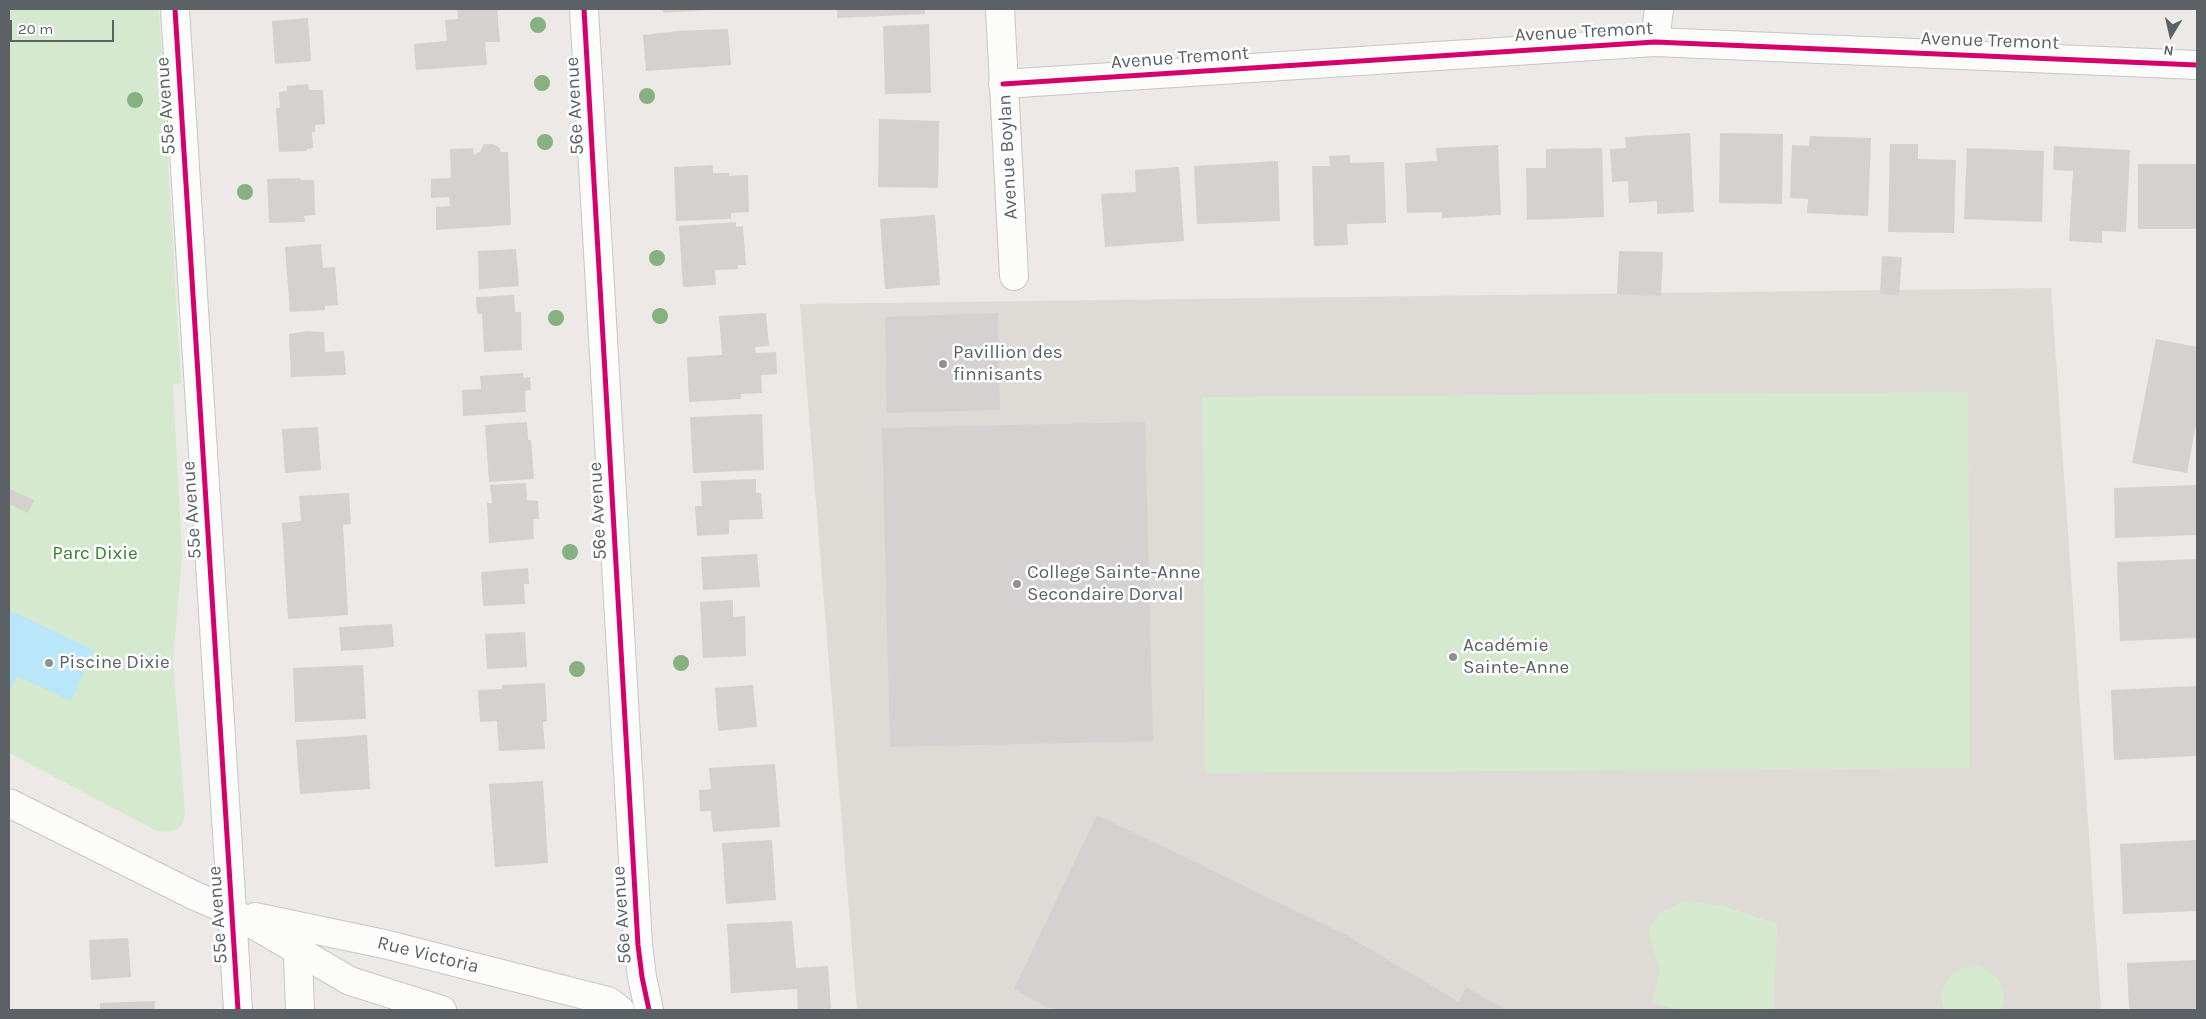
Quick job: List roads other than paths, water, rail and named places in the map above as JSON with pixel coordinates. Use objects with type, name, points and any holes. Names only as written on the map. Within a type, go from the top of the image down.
[{"type":"street","name":"55e Avenue","points":[[175,9],[238,1010]]},
{"type":"street","name":"56e Avenue","points":[[584,9],[638,945],[649,1010]]},
{"type":"street","name":"Avenue Boylan","points":[[1000,9],[1014,276]]},
{"type":"street","points":[[1655,42],[1659,9]]},
{"type":"street","name":"Avenue Tremont","points":[[1003,84],[1655,42],[2197,65]]},
{"type":"street","name":"Rue Victoria","points":[[9,803],[193,895],[297,938],[350,981],[442,1010]]},
{"type":"street","name":"Rue Victoria","points":[[297,938],[384,944],[608,1001],[620,1010]]},
{"type":"street","points":[[297,938],[300,1010]]},
{"type":"water","name":"Piscine Dixie","points":[[9,610],[94,650],[71,701],[17,676],[9,693]]},
{"type":"place","name":"Pavillion des finnisants","points":[[943,364]]},
{"type":"place","name":"College Sainte-Anne Secondaire Dorval","points":[[1017,584]]},
{"type":"place","name":"Académie Sainte-Anne","points":[[1453,657]]},
{"type":"place","name":"Piscine Dixie","points":[[49,663]]},
{"type":"park label","name":"Parc Dixie","points":[[95,554]]}]
